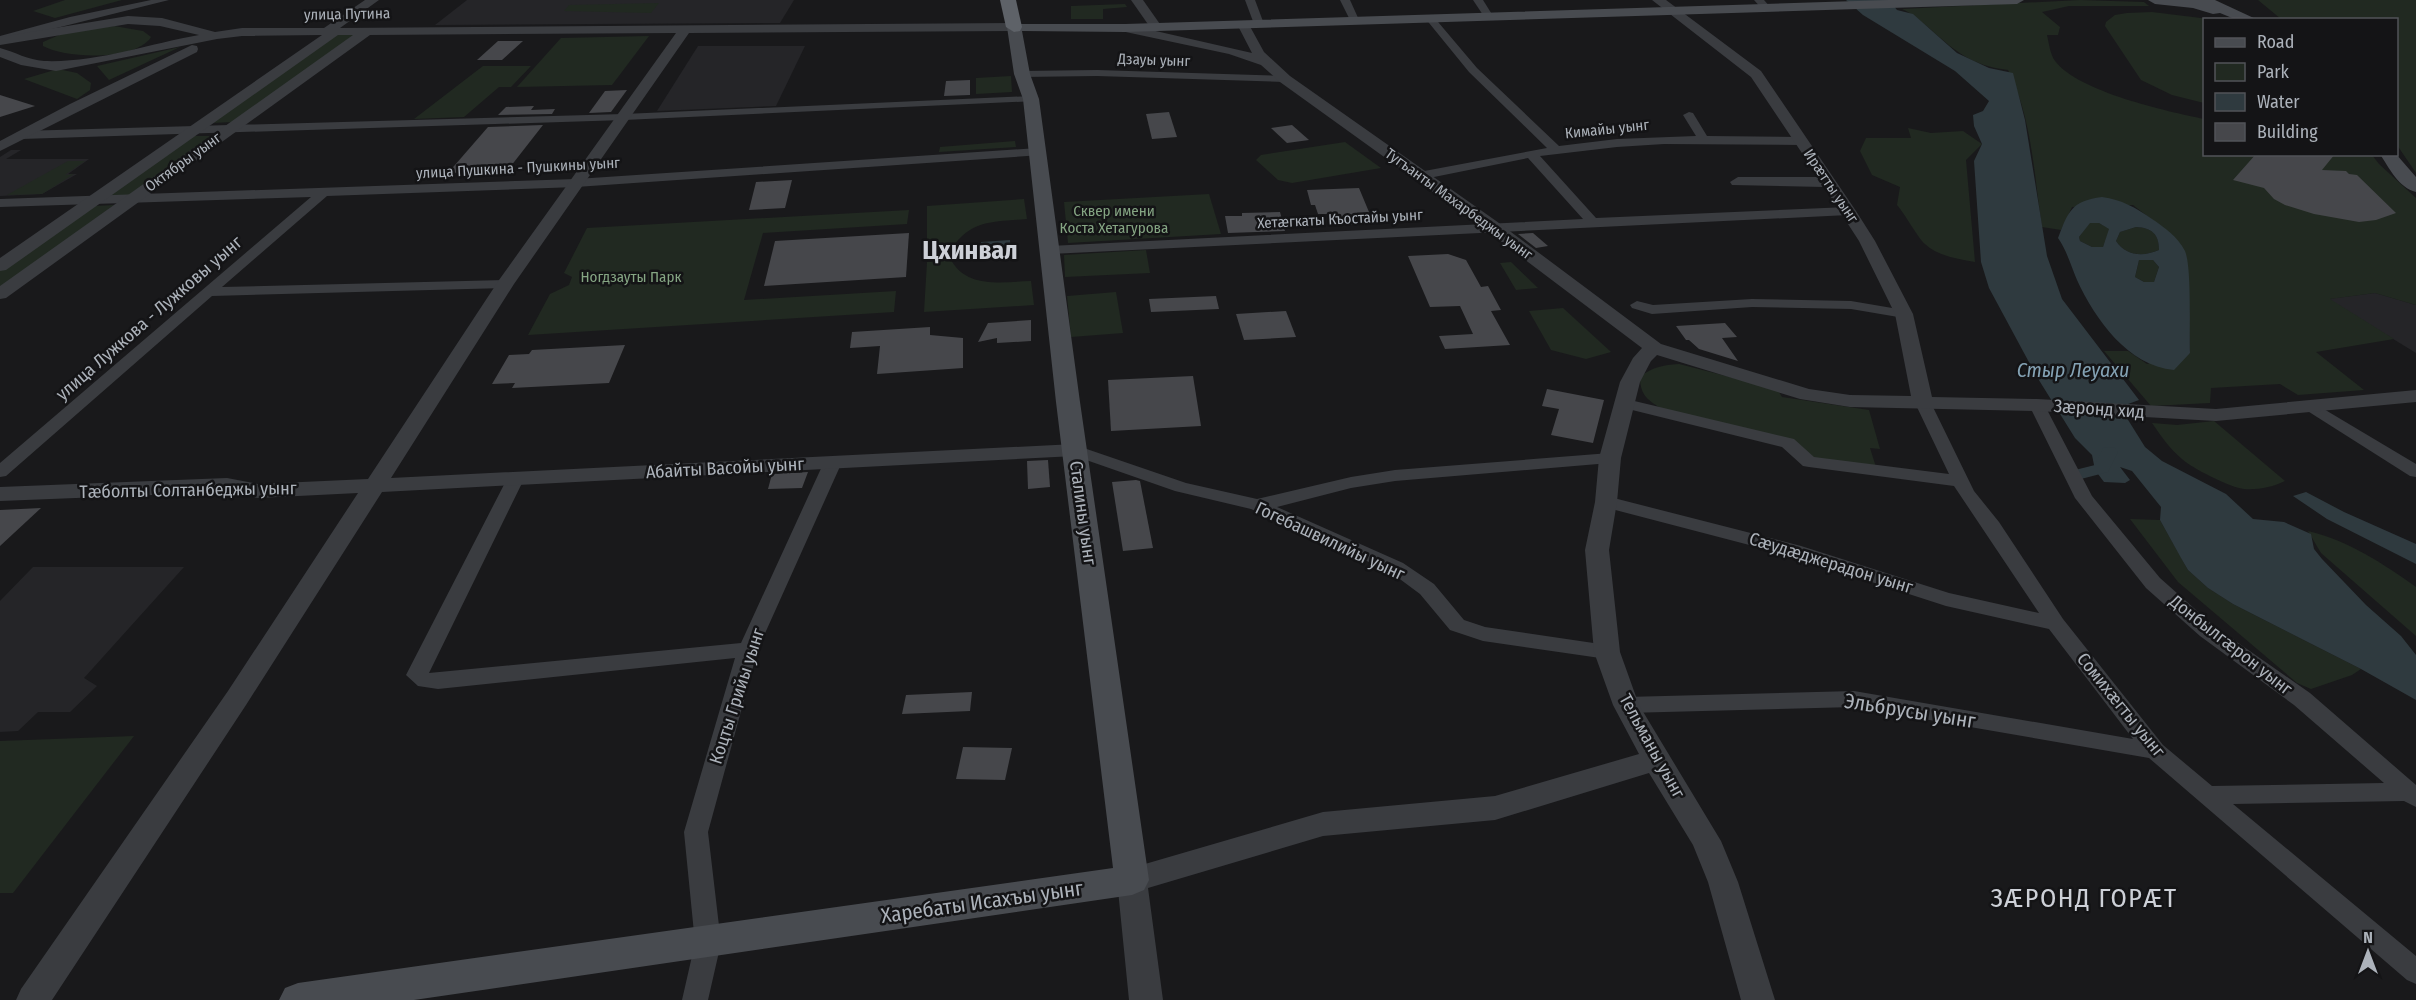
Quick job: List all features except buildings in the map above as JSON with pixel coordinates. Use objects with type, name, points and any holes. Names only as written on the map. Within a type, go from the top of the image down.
[{"type":"highway","points":[[1008,0],[1014,27]]},
{"type":"main road","points":[[1014,27],[1125,28],[1673,11],[1763,4],[1824,6],[2018,0]]},
{"type":"main road","points":[[2156,0],[2220,4],[2247,18]]},
{"type":"main road","name":"Сталины уынг","points":[[1014,27],[1022,74],[1031,99],[1132,880]]},
{"type":"main road","points":[[2389,156],[2402,174],[2416,187]]},
{"type":"main road","name":"Харебаты Исахъы уынг","points":[[298,1000],[708,943],[1132,880]]},
{"type":"street","points":[[0,40],[164,0]]},
{"type":"street","name":"Октябры уынг","points":[[0,266],[194,130],[373,0]]},
{"type":"street","points":[[1137,0],[1156,27]]},
{"type":"street","points":[[1250,0],[1251,24]]},
{"type":"street","points":[[1345,0],[1354,20]]},
{"type":"street","points":[[1478,0],[1488,16]]},
{"type":"street","name":"Ирæтты уынг","points":[[1658,0],[1756,74],[1848,211],[1867,241],[1904,314],[1923,403]]},
{"type":"street","points":[[120,57],[158,45],[171,37],[175,30],[168,24],[124,8]]},
{"type":"street","points":[[1430,18],[1473,70],[1557,151]]},
{"type":"street","points":[[21,59],[19,52],[27,45],[68,25],[128,20],[168,24],[220,35]]},
{"type":"street","name":"Тугъанты Махарбеджы уынг","points":[[1251,24],[1249,42],[1263,61],[1285,79],[1493,227],[1654,348],[1807,395],[1850,401],[1923,403]]},
{"type":"street","name":"улица Путина","points":[[220,35],[332,31],[1014,27]]},
{"type":"street","points":[[33,1000],[237,698],[505,284],[686,28]]},
{"type":"street","name":"Тугъанты Махарбеджы уынг","points":[[1125,28],[1198,43],[1263,61]]},
{"type":"street","name":"Октябры уынг","points":[[0,294],[367,31]]},
{"type":"street","points":[[42,65],[83,63],[120,57],[220,35]]},
{"type":"street","points":[[0,147],[220,35]]},
{"type":"street","points":[[0,52],[90,76],[110,91]]},
{"type":"street","name":"Дзауы уынг","points":[[1022,74],[1097,73],[1285,79]]},
{"type":"street","points":[[21,135],[624,117],[1031,99]]},
{"type":"street","points":[[1689,115],[1704,140]]},
{"type":"street","name":"Кимайы уынг","points":[[1419,176],[1557,151],[1645,141],[1801,141]]},
{"type":"street","name":"улица Пушкина - Пушкины уынг","points":[[0,203],[130,201],[576,183],[1038,152]]},
{"type":"street","points":[[1532,155],[1593,222]]},
{"type":"street","points":[[1738,182],[1828,182]]},
{"type":"street","name":"улица Лужкова - Лужковы уынг","points":[[0,472],[323,193]]},
{"type":"street","name":"Хетæгкаты Къостайы уынг","points":[[1050,250],[1848,211]]},
{"type":"street","points":[[208,292],[505,284]]},
{"type":"street","points":[[1637,304],[1652,310],[1752,303],[1851,305],[1904,314]]},
{"type":"street","name":"Тельманы уынг","points":[[1654,348],[1643,358],[1630,382],[1610,458],[1606,502],[1597,550],[1607,652],[1626,705],[1656,760],[1706,841],[1723,882],[1758,1000]]},
{"type":"street","name":"Зæронд хид","points":[[1923,403],[2037,405],[2216,415],[2416,396]]},
{"type":"street","name":"Сомихæгты уынг","points":[[1923,403],[1960,481],[2056,624],[2155,751],[2416,972]]},
{"type":"street","points":[[1626,404],[1788,442],[1809,462],[1960,481]]},
{"type":"street","name":"Донбылгæрон уынг","points":[[2037,405],[2084,498],[2153,583],[2207,631],[2302,699],[2411,795]]},
{"type":"street","points":[[2312,407],[2416,472]]},
{"type":"street","name":"Абайты Васойы уынг","points":[[375,484],[1075,450]]},
{"type":"street","name":"Гогебашвилийы уынг","points":[[1075,450],[1181,487],[1257,506],[1396,567],[1427,589],[1457,625],[1483,634],[1607,652]]},
{"type":"street","points":[[1257,506],[1282,502],[1363,480],[1434,471],[1610,458]]},
{"type":"street","name":"Коцты Грийы уынг","points":[[695,1000],[708,943],[696,832],[748,649],[833,462]]},
{"type":"street","points":[[515,479],[416,675],[425,681],[438,681],[748,649]]},
{"type":"street","name":"Тæболты Солтанбеджы уынг","points":[[0,494],[227,485],[258,490],[375,484]]},
{"type":"street","name":"Сæудæджерадон уынг","points":[[1606,502],[1794,550],[1946,599],[2056,624]]},
{"type":"street","name":"Эльбрусы уынг","points":[[1626,705],[1854,699],[2155,751]]},
{"type":"street","name":"Харебаты Исахъы уынг","points":[[1132,880],[1323,824],[1495,808],[1656,760]]},
{"type":"street","points":[[2206,795],[2411,795]]},
{"type":"street","name":"Сталины уынг","points":[[1132,880],[1146,1000]]},
{"type":"shaded area","points":[[467,0],[794,0],[780,23],[435,25]]},
{"type":"shaded area","points":[[698,46],[805,46],[776,106],[657,111]]},
{"type":"shaded area","points":[[11,150],[21,150],[6,159],[89,159],[68,174],[77,174],[42,194],[0,196],[0,157]]},
{"type":"shaded area","points":[[2375,293],[2416,305],[2416,353],[2328,299]]},
{"type":"shaded area","points":[[33,567],[184,567],[84,678],[97,686],[70,712],[38,712],[18,731],[0,732],[0,601]]},
{"type":"green space","points":[[65,0],[122,0],[55,18],[33,11]]},
{"type":"green space","points":[[2080,0],[2144,2],[2149,6],[2069,6],[2042,12],[2060,27],[2058,35],[2047,35],[2055,61],[2083,82],[2103,91],[2124,99],[2203,119],[2203,156],[2373,156],[2416,198],[2416,305],[2375,293],[2330,299],[2394,339],[2316,352],[2364,390],[2298,395],[2280,384],[2211,388],[2210,403],[2151,406],[2104,351],[2128,351],[2147,364],[2190,353],[2186,255],[2174,237],[2133,205],[2072,207],[2061,230],[2042,227],[2027,127],[2016,88],[2008,70],[1984,65],[1965,56],[1947,44],[1916,17],[1902,9]]},
{"type":"green space","points":[[2258,0],[2416,0],[2416,173],[2398,146],[2398,18],[2280,18]]},
{"type":"green space","points":[[659,3],[651,13],[564,11],[569,5]]},
{"type":"green space","points":[[1125,4],[1127,7],[1103,9],[1103,19],[1071,19],[1071,6]]},
{"type":"green space","points":[[2152,12],[2203,18],[2203,103],[2172,95],[2141,80],[2105,26],[2106,22],[2115,15]]},
{"type":"green space","points":[[114,26],[143,31],[151,37],[143,45],[116,54],[83,55],[43,46],[43,42],[66,32]]},
{"type":"green space","points":[[357,33],[234,122],[211,123],[335,35]]},
{"type":"green space","points":[[649,36],[612,85],[517,87],[561,38]]},
{"type":"green space","points":[[180,47],[109,80],[97,66]]},
{"type":"green space","points":[[483,66],[531,66],[511,87],[499,87],[464,117],[414,119]]},
{"type":"green space","points":[[58,69],[77,73],[91,83],[90,90],[77,99],[24,79]]},
{"type":"green space","points":[[1011,76],[1012,92],[976,94],[976,78]]},
{"type":"green space","points":[[1908,128],[1931,133],[1963,131],[1982,144],[1966,160],[1975,262],[1942,254],[1925,244],[1897,205],[1900,187],[1872,175],[1860,151],[1866,138],[1911,138]]},
{"type":"green space","points":[[193,136],[214,136],[126,197],[107,195]]},
{"type":"green space","points":[[1015,141],[1016,147],[939,152],[940,147]]},
{"type":"green space","points":[[1345,142],[1381,168],[1292,183],[1278,180],[1256,160],[1261,155]]},
{"type":"green space","points":[[68,161],[85,161],[65,175],[74,174],[42,194],[7,195]]},
{"type":"green space","name":"Сквер имени Коста Хетагурова","points":[[1209,194],[1221,234],[1068,243],[1064,202]]},
{"type":"green space","points":[[1024,199],[1027,219],[985,224],[968,232],[952,248],[927,250],[927,206]]},
{"type":"green space","points":[[114,205],[0,289],[0,270],[94,206]]},
{"type":"green space","name":"Ногдзауты Парк","points":[[909,210],[907,224],[763,233],[744,300],[896,291],[894,312],[528,335],[550,294],[569,285],[572,277],[564,273],[587,228]]},
{"type":"green space","points":[[2089,223],[2099,223],[2110,229],[2103,247],[2092,247],[2080,241],[2079,237]]},
{"type":"green space","points":[[2136,227],[2154,233],[2158,240],[2159,250],[2147,254],[2135,254],[2120,246],[2116,241],[2120,232]]},
{"type":"green space","points":[[1146,250],[1150,273],[1065,277],[1064,255]]},
{"type":"green space","points":[[951,260],[966,276],[976,280],[986,282],[1031,281],[1034,305],[924,312],[927,262]]},
{"type":"green space","points":[[2139,260],[2153,260],[2159,267],[2154,282],[2144,282],[2135,277]]},
{"type":"green space","points":[[1511,262],[1538,288],[1516,290],[1500,263]]},
{"type":"green space","points":[[1116,292],[1123,333],[1071,337],[1067,296]]},
{"type":"green space","points":[[1563,308],[1611,352],[1586,359],[1551,350],[1529,311]]},
{"type":"green space","points":[[1679,364],[1777,389],[1782,397],[1869,410],[1880,449],[1870,448],[1876,467],[1811,459],[1800,447],[1664,410],[1646,397],[1640,384],[1640,377],[1658,367]]},
{"type":"green space","points":[[2214,421],[2285,481],[2265,488],[2244,489],[2221,481],[2182,459],[2152,423],[2177,425]]},
{"type":"green space","points":[[2130,519],[2160,520],[2188,570],[2208,588],[2233,604],[2361,669],[2352,675],[2311,689],[2297,683],[2178,582]]},
{"type":"green space","points":[[2308,531],[2351,547],[2378,561],[2416,587],[2416,636],[2321,553]]},
{"type":"green space","points":[[134,736],[13,893],[0,893],[0,741]]},
{"type":"water","name":"Стыр Леуахи","points":[[1846,0],[1889,0],[1897,10],[1913,14],[1957,53],[1989,68],[2013,73],[2025,120],[2047,256],[2062,299],[2139,400],[2120,407],[2145,447],[2162,461],[2226,494],[2253,519],[2284,522],[2311,534],[2314,549],[2322,559],[2366,605],[2401,636],[2416,655],[2416,700],[2361,669],[2233,604],[2208,588],[2188,570],[2160,520],[2161,507],[2132,471],[2120,467],[2130,480],[2125,483],[2104,482],[2095,470],[2092,455],[2075,438],[2037,377],[1989,288],[1981,262],[1974,161],[1982,144],[1974,126],[1973,115],[1983,111],[1989,101],[1955,71],[1863,15]]},
{"type":"water","points":[[2109,198],[2134,208],[2157,222],[2179,241],[2185,251],[2189,285],[2190,353],[2174,370],[2157,367],[2128,350],[2103,325],[2084,295],[2058,238],[2072,209],[2092,199]],"holes":[[[2090,223],[2099,223],[2109,229],[2103,247],[2092,247],[2080,241],[2079,237]],[[2136,227],[2150,230],[2158,240],[2159,250],[2147,254],[2135,254],[2125,250],[2116,241],[2120,232]],[[2139,260],[2153,260],[2159,267],[2154,282],[2144,282],[2135,277]]]},
{"type":"water","points":[[1010,240],[1011,255],[981,256],[981,242]]},
{"type":"water","points":[[2306,492],[2344,512],[2416,544],[2416,564],[2327,519],[2293,496]]},
{"type":"waterway","points":[[2081,474],[2102,468],[2109,452]]},
{"type":"district","name":"Цхинвал","points":[[970,250]]},
{"type":"district","name":"ЗÆРОНД ГОРÆТ","points":[[2084,898]]}]
